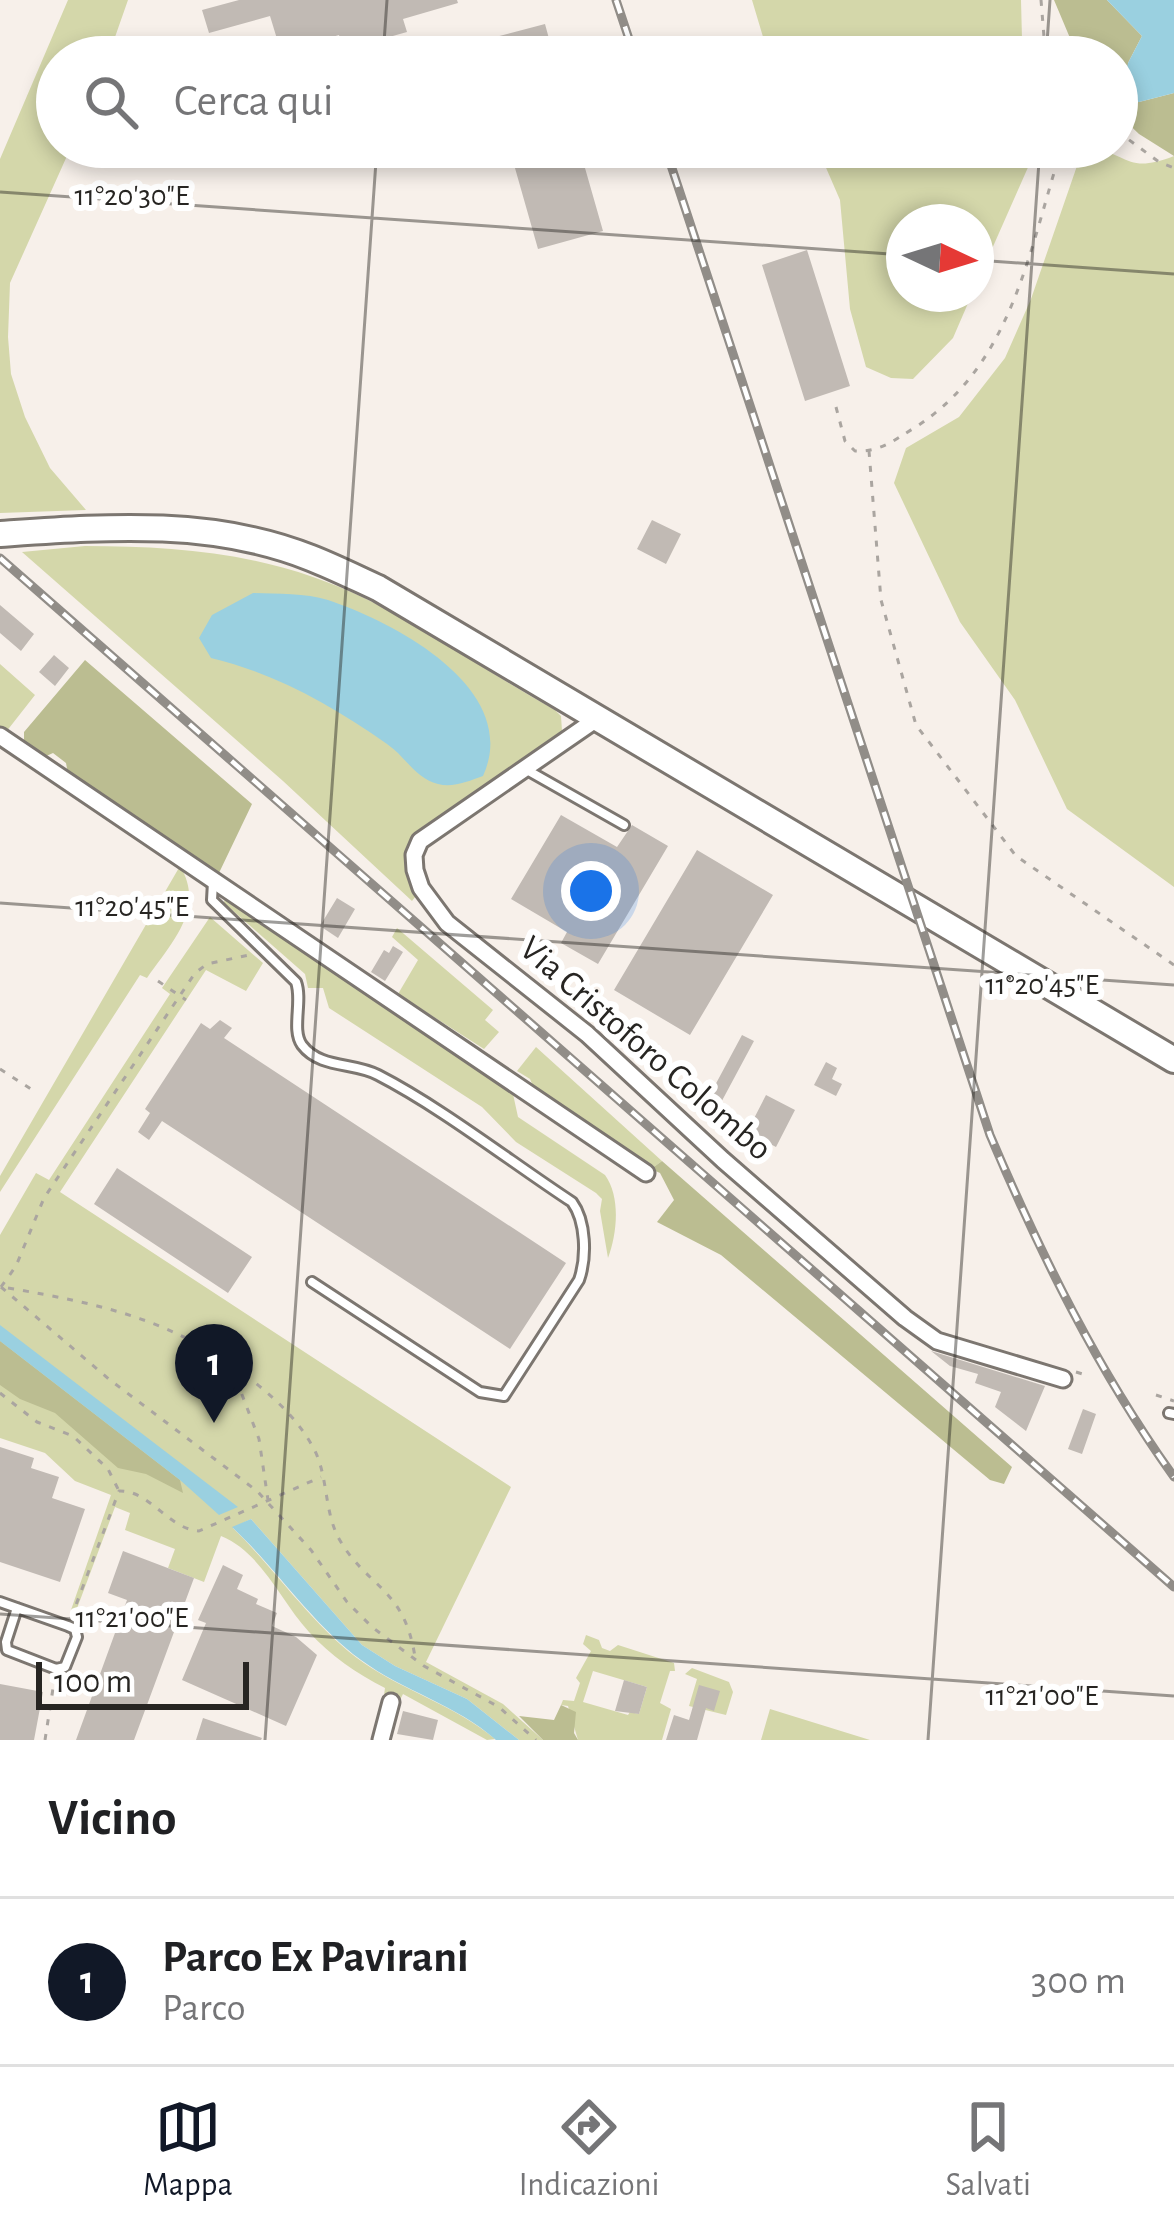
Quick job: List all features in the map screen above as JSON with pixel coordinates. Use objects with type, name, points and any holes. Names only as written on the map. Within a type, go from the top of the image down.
[{"type":"main road","points":[[0,534],[93,528],[200,531],[308,556],[379,588],[1174,1060]]},
{"type":"street","name":"Via Cristoforo Colombo","points":[[598,718],[421,841],[414,855],[415,870],[434,909],[587,1034],[905,1318],[938,1340],[1063,1379]]},
{"type":"street","points":[[0,736],[646,1173]]},
{"type":"street","points":[[381,1740],[392,1702]]},
{"type":"lane","points":[[526,770],[624,825]]},
{"type":"lane","points":[[214,880],[212,900],[296,982],[300,998],[297,1035],[308,1050],[332,1064],[366,1070],[395,1085],[572,1202],[582,1222],[584,1264],[579,1280],[504,1396],[480,1392],[312,1282]]},
{"type":"lane","points":[[0,1602],[17,1608],[68,1626],[75,1629],[68,1664],[56,1669],[7,1650],[17,1608]]},
{"type":"path","points":[[1041,0],[1044,36]]},
{"type":"path","points":[[1138,146],[1174,168]]},
{"type":"path","points":[[836,407],[845,442],[855,451],[876,452],[934,415],[985,359],[1028,270],[1056,168]]},
{"type":"path","points":[[869,452],[881,600],[916,725],[1016,856],[1174,965]]},
{"type":"path","points":[[0,1288],[16,1267],[44,1198],[199,968],[249,957],[262,948]]},
{"type":"path","points":[[158,981],[186,1000]]},
{"type":"path","points":[[0,1069],[37,1093]]},
{"type":"path","points":[[0,1288],[128,1313],[192,1340],[230,1364],[293,1418],[315,1450],[338,1535],[354,1559],[397,1603],[416,1659]]},
{"type":"path","points":[[0,1288],[268,1502],[360,1616],[416,1659],[480,1694],[536,1740]]},
{"type":"path","points":[[230,1364],[259,1438],[268,1502]]},
{"type":"path","points":[[0,1393],[37,1422],[74,1436],[104,1464],[119,1491],[68,1626]]},
{"type":"path","points":[[1156,1395],[1174,1401]]},
{"type":"path","points":[[119,1491],[132,1492],[183,1528],[199,1531],[323,1476]]},
{"type":"path","points":[[46,1740],[56,1669]]},
{"type":"green space","points":[[68,0],[128,0],[115,36],[53,36]]},
{"type":"green space","points":[[752,0],[1021,0],[1022,36],[763,36]]},
{"type":"green space","points":[[1054,0],[1107,0],[1142,36],[1138,44],[1138,36],[1069,36]]},
{"type":"green space","points":[[36,75],[36,168],[62,168],[10,283],[11,374],[50,468],[86,510],[0,513],[0,159]]},
{"type":"green space","points":[[1174,93],[1174,156],[1139,134],[1138,98],[1139,102]]},
{"type":"green space","points":[[1174,156],[1174,887],[1067,809],[1015,700],[960,622],[894,483],[906,448],[959,417],[1005,358],[1031,299],[1076,168],[1138,168],[1138,163]]},
{"type":"green space","points":[[826,168],[1028,168],[994,244],[994,204],[886,204],[886,312],[964,312],[953,338],[913,379],[891,378],[866,367],[850,309],[840,200]]},
{"type":"green space","points":[[85,546],[228,556],[285,568],[345,589],[407,620],[555,710],[561,716],[562,731],[437,822],[408,854],[408,872],[419,892],[412,901],[22,552]]},
{"type":"green space","points":[[85,660],[252,804],[218,875],[68,774],[66,763],[53,753],[44,757],[24,743],[24,732]]},
{"type":"green space","points":[[0,664],[35,695],[6,732],[0,728]]},
{"type":"green space","points":[[180,866],[189,897],[175,939],[147,978],[140,975],[0,1192],[0,1176]]},
{"type":"green space","points":[[225,896],[513,1094],[518,1117],[605,1175],[616,1216],[608,1258],[602,1199],[596,1193],[516,1142],[482,1107],[329,1008],[323,988],[308,988],[305,974],[224,903]]},
{"type":"green space","points":[[210,917],[263,963],[246,991],[206,970],[60,1192],[511,1487],[426,1662],[503,1704],[543,1740],[519,1740],[467,1699],[362,1645],[251,1519],[233,1528],[346,1649],[495,1739],[487,1740],[403,1694],[400,1700],[384,1695],[385,1688],[317,1640],[248,1553],[221,1536],[204,1582],[168,1568],[175,1549],[125,1530],[130,1513],[115,1507],[76,1611],[71,1610],[111,1495],[75,1481],[45,1453],[0,1438],[0,1235],[36,1173],[49,1180],[170,994],[162,988]]},
{"type":"green space","points":[[397,928],[493,1010],[485,1020],[499,1032],[484,1049],[398,994],[418,960],[392,937]]},
{"type":"green space","points":[[536,1047],[662,1161],[651,1169],[536,1093],[530,1079],[517,1071]]},
{"type":"green space","points":[[662,1161],[1012,1467],[1004,1484],[990,1480],[721,1255],[657,1222],[674,1200],[660,1173],[651,1169]]},
{"type":"green space","points":[[0,1341],[180,1480],[183,1493],[146,1474],[118,1468],[55,1413],[0,1385]]},
{"type":"green space","points":[[586,1635],[610,1651],[618,1645],[674,1663],[660,1703],[671,1709],[662,1740],[578,1740],[568,1706],[561,1705],[563,1700],[574,1701],[580,1683],[576,1678],[591,1651],[583,1644]],"holes":[[[593,1671],[647,1687],[639,1714],[583,1702]]]},
{"type":"green space","points":[[692,1668],[729,1682],[733,1692],[726,1715],[689,1706],[697,1679],[685,1674]]},
{"type":"green space","points":[[561,1705],[576,1712],[578,1740],[543,1740],[519,1716],[554,1720]]},
{"type":"green space","points":[[770,1709],[870,1740],[761,1740]]},
{"type":"water","points":[[1107,0],[1174,0],[1174,93],[1139,102],[1138,44],[1142,36]]},
{"type":"water","points":[[253,593],[328,600],[387,625],[446,664],[485,715],[490,745],[483,776],[449,785],[430,781],[387,744],[324,704],[281,682],[211,658],[199,638],[212,615]]},
{"type":"water","points":[[0,1325],[238,1507],[219,1515],[0,1341]]},
{"type":"water","points":[[251,1519],[362,1645],[467,1699],[519,1740],[496,1740],[361,1660],[310,1613],[232,1527]]},
{"type":"building","points":[[239,0],[458,3],[403,19],[407,32],[393,36],[276,36],[270,16],[209,33],[202,10]]},
{"type":"building","points":[[545,24],[548,36],[499,36]]},
{"type":"building","points":[[515,168],[585,168],[603,231],[538,249]]},
{"type":"building","points":[[807,250],[850,386],[805,401],[762,265]]},
{"type":"building","points":[[652,520],[681,534],[666,564],[637,549]]},
{"type":"building","points":[[0,605],[34,634],[21,651],[0,633]]},
{"type":"building","points":[[54,655],[69,668],[55,686],[39,672]]},
{"type":"building","points":[[561,815],[617,847],[632,825],[668,846],[598,964],[561,943],[567,932],[511,899]]},
{"type":"building","points":[[697,850],[773,895],[690,1035],[614,990]]},
{"type":"building","points":[[337,898],[355,909],[338,938],[320,926]]},
{"type":"building","points":[[393,946],[403,952],[385,981],[371,972],[384,950],[389,953]]},
{"type":"building","points":[[220,1020],[232,1028],[224,1038],[566,1263],[510,1349],[162,1121],[149,1140],[138,1132],[150,1113],[145,1109],[201,1023],[210,1029]]},
{"type":"building","points":[[742,1035],[754,1041],[717,1110],[705,1104]]},
{"type":"building","points":[[826,1062],[837,1068],[832,1079],[842,1084],[836,1096],[814,1085]]},
{"type":"building","points":[[766,1095],[795,1110],[776,1147],[747,1132]]},
{"type":"building","points":[[117,1168],[252,1257],[228,1293],[94,1204]]},
{"type":"building","points":[[931,1351],[1045,1386],[1026,1431],[995,1407],[1001,1392],[975,1383],[978,1374],[950,1366]]},
{"type":"building","points":[[1083,1409],[1096,1414],[1082,1454],[1068,1449]]},
{"type":"building","points":[[0,1447],[34,1458],[31,1468],[59,1477],[52,1498],[85,1509],[60,1582],[0,1562]]},
{"type":"building","points":[[123,1551],[194,1578],[134,1740],[76,1740],[127,1600],[108,1593]]},
{"type":"building","points":[[223,1565],[243,1575],[237,1589],[277,1613],[272,1626],[296,1637],[317,1655],[286,1726],[182,1680],[206,1623],[198,1620]]},
{"type":"building","points":[[624,1680],[647,1687],[639,1714],[615,1711]]},
{"type":"building","points":[[0,1684],[43,1692],[34,1740],[0,1740]]},
{"type":"building","points":[[699,1685],[720,1691],[714,1711],[706,1708],[697,1740],[666,1740],[674,1715],[689,1720]]},
{"type":"building","points":[[403,1711],[438,1720],[433,1740],[397,1734]]},
{"type":"building","points":[[203,1718],[262,1738],[196,1740]]},
{"type":"railway","points":[[616,0],[628,36]]},
{"type":"railway","points":[[672,168],[990,1135],[1073,1311],[1120,1396],[1174,1477]]},
{"type":"railway","points":[[0,558],[1174,1587]]},
{"type":"place","name":"Parco Ex Pavirani","points":[[214,1423]]}]
